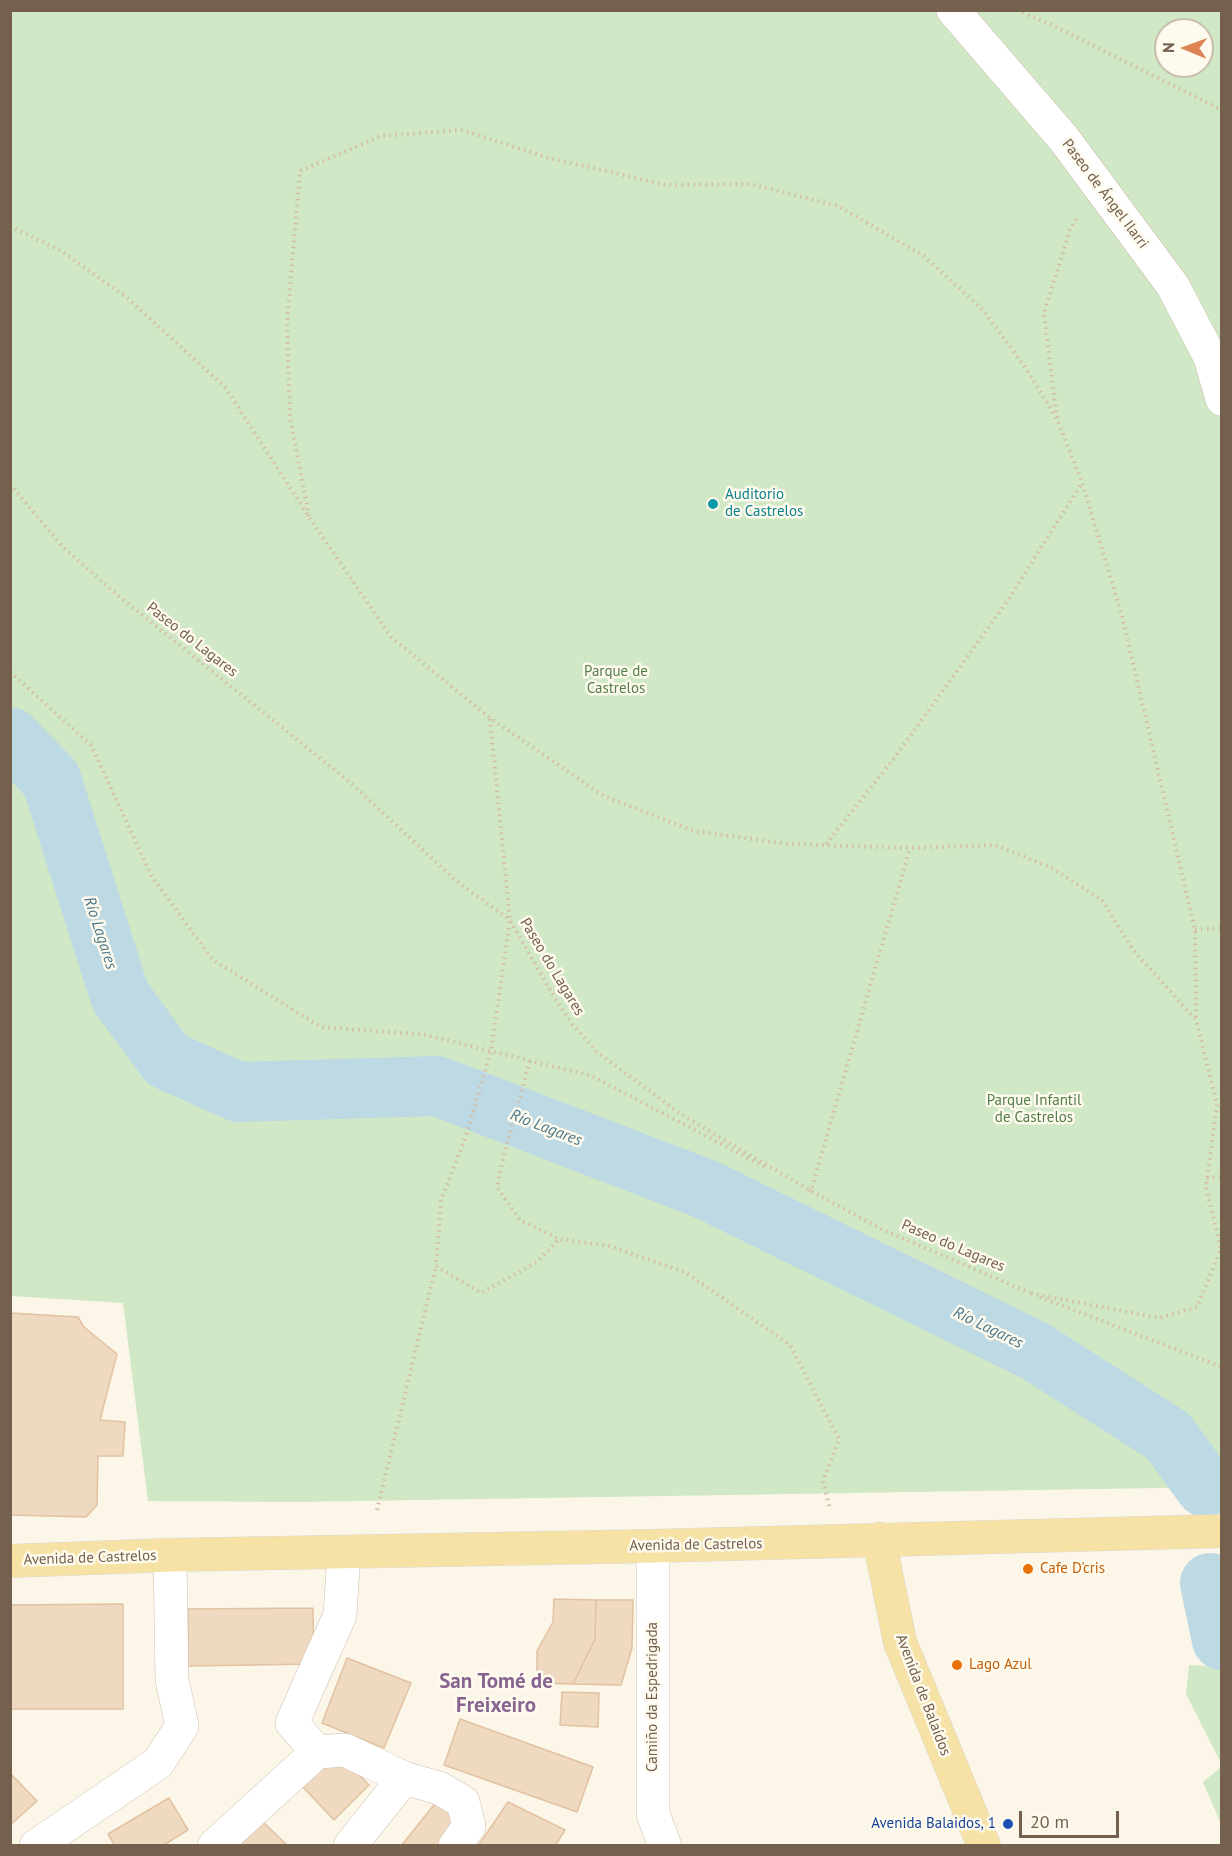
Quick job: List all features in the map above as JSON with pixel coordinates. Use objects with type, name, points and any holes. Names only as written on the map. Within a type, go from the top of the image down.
[{"type":"main road","name":"Avenida de Castrelos","points":[[10,1561],[170,1555],[1206,1531]]},
{"type":"main road","name":"Avenida de Balaídos","points":[[879,1539],[900,1642],[984,1845]]},
{"type":"street","name":"Paseo de Ángel Ilarri","points":[[953,10],[1064,139],[1173,286],[1210,357],[1221,399]]},
{"type":"street","name":"Camiño da Espedrigada","points":[[653,1545],[653,1814],[665,1845]]},
{"type":"street","points":[[317,1752],[292,1723],[340,1616],[344,1552]]},
{"type":"street","name":"Avenida de Castrelos","points":[[36,1845],[158,1763],[182,1726],[172,1680],[170,1555]]},
{"type":"street","points":[[214,1845],[317,1752],[345,1750],[404,1778],[439,1788],[463,1802],[469,1826],[455,1845]]},
{"type":"street","points":[[350,1845],[404,1778]]},
{"type":"path","points":[[1017,10],[1221,110]]},
{"type":"path","points":[[309,518],[290,418],[286,323],[300,171],[381,136],[463,130],[545,157],[666,184],[751,184],[838,206],[924,256],[983,309],[1025,368],[1057,419],[1082,482],[1122,616],[1195,930],[1196,1020],[1216,1105],[1206,1187],[1221,1250],[1197,1307],[1160,1318],[1029,1293]]},
{"type":"path","points":[[1057,419],[1044,313],[1070,230],[1076,219]]},
{"type":"path","points":[[10,225],[61,251],[125,296],[225,387],[309,518],[392,637],[490,718],[604,796],[694,831],[789,844],[910,848],[995,845],[1052,868],[1102,900],[1133,950],[1196,1020]]},
{"type":"path","points":[[826,844],[895,757],[1006,603],[1082,482]]},
{"type":"path","name":"Paseo do Lagares","points":[[10,484],[62,546],[115,593],[351,784],[454,879],[510,920],[572,1024],[597,1052],[682,1115],[811,1191],[881,1229],[1029,1293],[1221,1366]]},
{"type":"path","points":[[10,672],[91,745],[152,877],[213,960],[321,1027],[426,1035],[592,1076],[811,1191],[910,848]]},
{"type":"path","points":[[377,1510],[436,1266],[441,1200],[466,1136],[491,1051],[510,920],[490,718]]},
{"type":"path","points":[[1195,930],[1221,928]]},
{"type":"path","points":[[530,1061],[497,1187],[520,1220],[559,1239],[609,1246],[685,1272],[790,1345],[839,1439],[823,1481],[838,1541]]},
{"type":"path","points":[[1208,1178],[1221,1177]]},
{"type":"path","points":[[436,1266],[481,1293],[537,1262],[559,1239]]},
{"type":"green space","name":"Parque de Castrelos","points":[[10,11],[1221,11],[1221,1487],[295,1502],[148,1501],[123,1303],[11,1296]]},
{"type":"green space","points":[[1215,1588],[1222,1588],[1221,1763],[1186,1694],[1189,1665],[1218,1667]]},
{"type":"green space","points":[[1221,1767],[1221,1824],[1203,1782]]},
{"type":"building","points":[[10,1313],[78,1317],[84,1327],[117,1354],[100,1420],[125,1422],[123,1456],[98,1456],[97,1505],[86,1517],[10,1515]]},
{"type":"building","points":[[554,1599],[596,1600],[595,1639],[573,1684],[537,1683],[537,1651],[553,1622]]},
{"type":"building","points":[[596,1600],[633,1600],[632,1648],[621,1685],[573,1684],[595,1639]]},
{"type":"building","points":[[123,1604],[123,1709],[10,1709],[10,1605]]},
{"type":"building","points":[[313,1608],[314,1664],[188,1666],[188,1609]]},
{"type":"building","points":[[347,1658],[411,1683],[384,1748],[322,1723]]},
{"type":"building","points":[[562,1692],[599,1693],[598,1727],[560,1725]]},
{"type":"building","points":[[460,1719],[593,1767],[577,1812],[444,1765]]},
{"type":"building","points":[[336,1751],[369,1785],[334,1820],[301,1785]]},
{"type":"building","points":[[10,1773],[37,1801],[10,1825]]},
{"type":"building","points":[[169,1798],[188,1830],[162,1846],[115,1846],[108,1834]]},
{"type":"building","points":[[437,1801],[467,1827],[452,1846],[401,1846]]},
{"type":"building","points":[[508,1802],[565,1830],[555,1846],[478,1846]]},
{"type":"building","points":[[261,1820],[288,1846],[237,1846]]},
{"type":"waterway","name":"Río Lagares","points":[[10,737],[51,779],[120,996],[167,1060],[238,1092],[437,1086],[705,1189],[1035,1351],[1168,1436],[1205,1487]]},
{"type":"waterway","name":"Río Lagares","points":[[1210,1583],[1222,1640]]},
{"type":"place","name":"Auditorio de Castrelos","points":[[713,504]]},
{"type":"place","name":"Cafe D'cris","points":[[1028,1569]]},
{"type":"place","name":"Lago Azul","points":[[957,1665]]},
{"type":"place","name":"Avenida Balaidos, 1","points":[[1008,1824]]},
{"type":"district","name":"San Tomé de Freixeiro","points":[[496,1694]]},
{"type":"park label","name":"Parque Infantil de Castrelos","points":[[1034,1110]]}]
